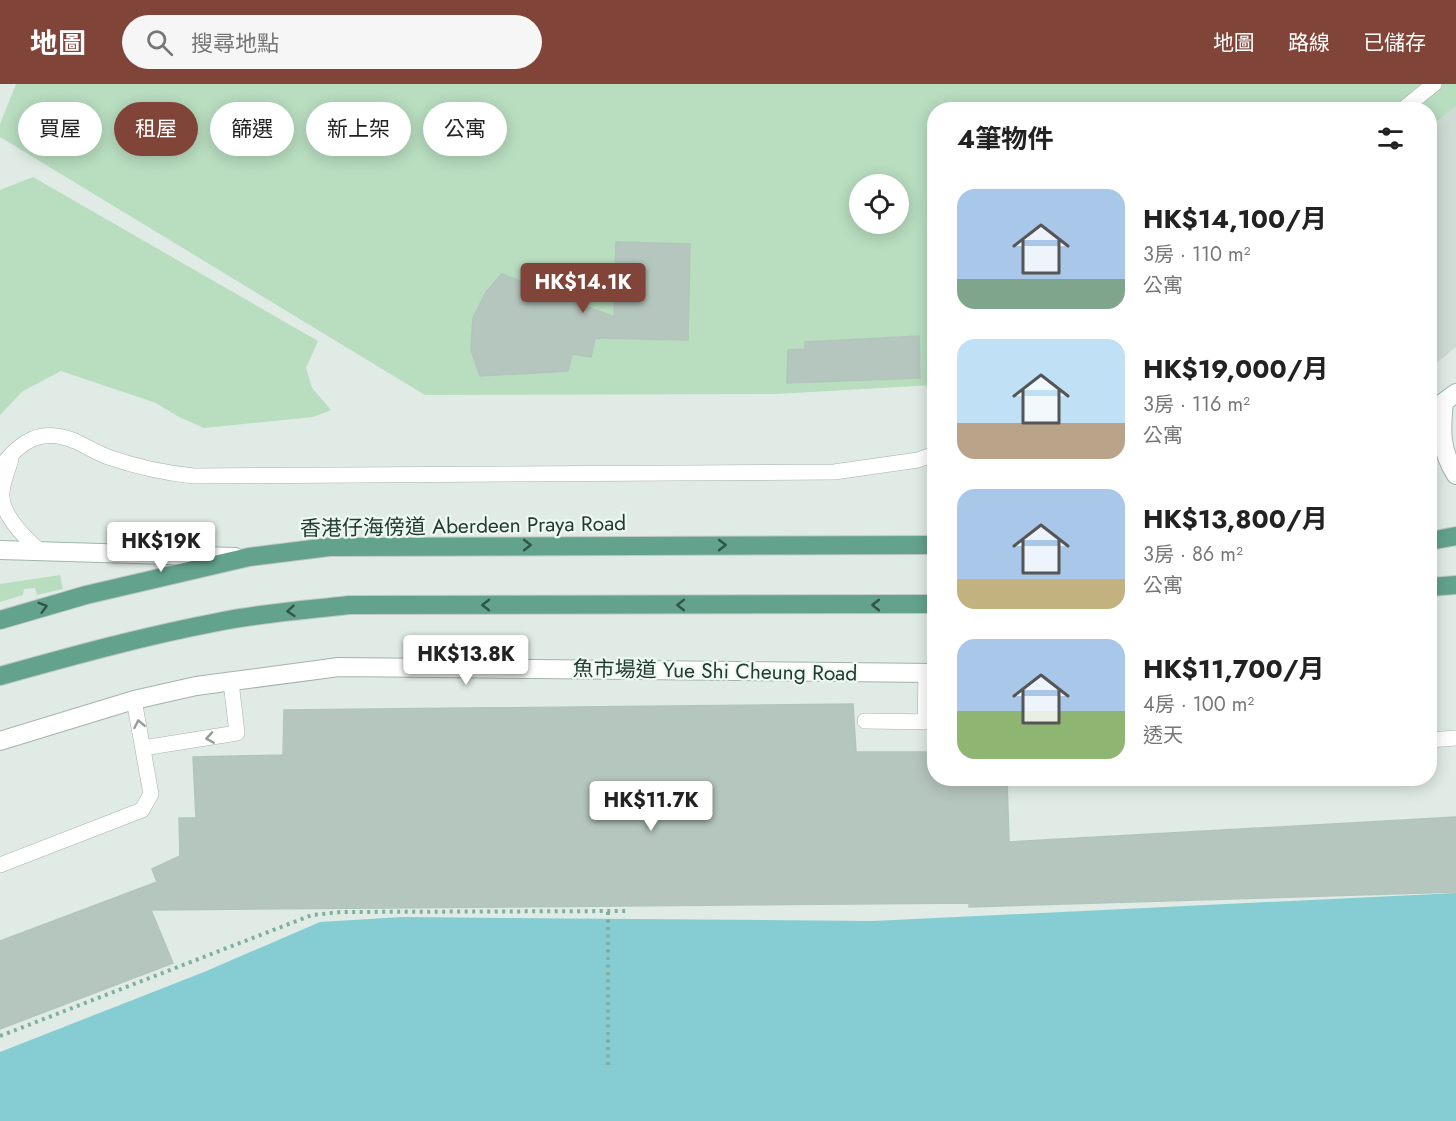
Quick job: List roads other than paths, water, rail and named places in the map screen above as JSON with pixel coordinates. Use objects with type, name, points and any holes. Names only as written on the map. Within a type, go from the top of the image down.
[{"type":"main road","points":[[1437,540],[1456,536]]},
{"type":"main road","name":"香港仔海傍道 Aberdeen Praya Road","points":[[0,620],[86,595],[249,557],[329,547],[927,545]]},
{"type":"main road","points":[[1437,586],[1456,585]]},
{"type":"main road","points":[[0,676],[120,643],[216,622],[273,612],[349,605],[927,604]]},
{"type":"street","points":[[1437,407],[1450,397]]},
{"type":"street","points":[[1450,397],[1441,434],[1443,448],[1456,475]]},
{"type":"street","points":[[0,550],[249,557]]},
{"type":"street","name":"魚市場道 Yue Shi Cheung Road","points":[[0,741],[134,700],[196,686],[339,667],[927,673]]},
{"type":"lane","points":[[1412,102],[1434,84]]},
{"type":"lane","points":[[0,468],[18,447],[50,436],[63,437],[125,463],[151,470],[194,476],[834,472],[918,460],[927,457]]},
{"type":"lane","points":[[18,447],[1,494],[12,520],[25,538],[40,551]]},
{"type":"lane","points":[[143,748],[237,734],[231,682]]},
{"type":"lane","points":[[0,865],[142,810],[151,794],[134,700]]},
{"type":"lane","points":[[865,721],[927,722]]},
{"type":"lane","points":[[1437,739],[1456,738]]},
{"type":"water","points":[[1456,893],[1456,1121],[0,1121],[0,1052],[204,972],[320,922],[402,917],[873,921]]}]
